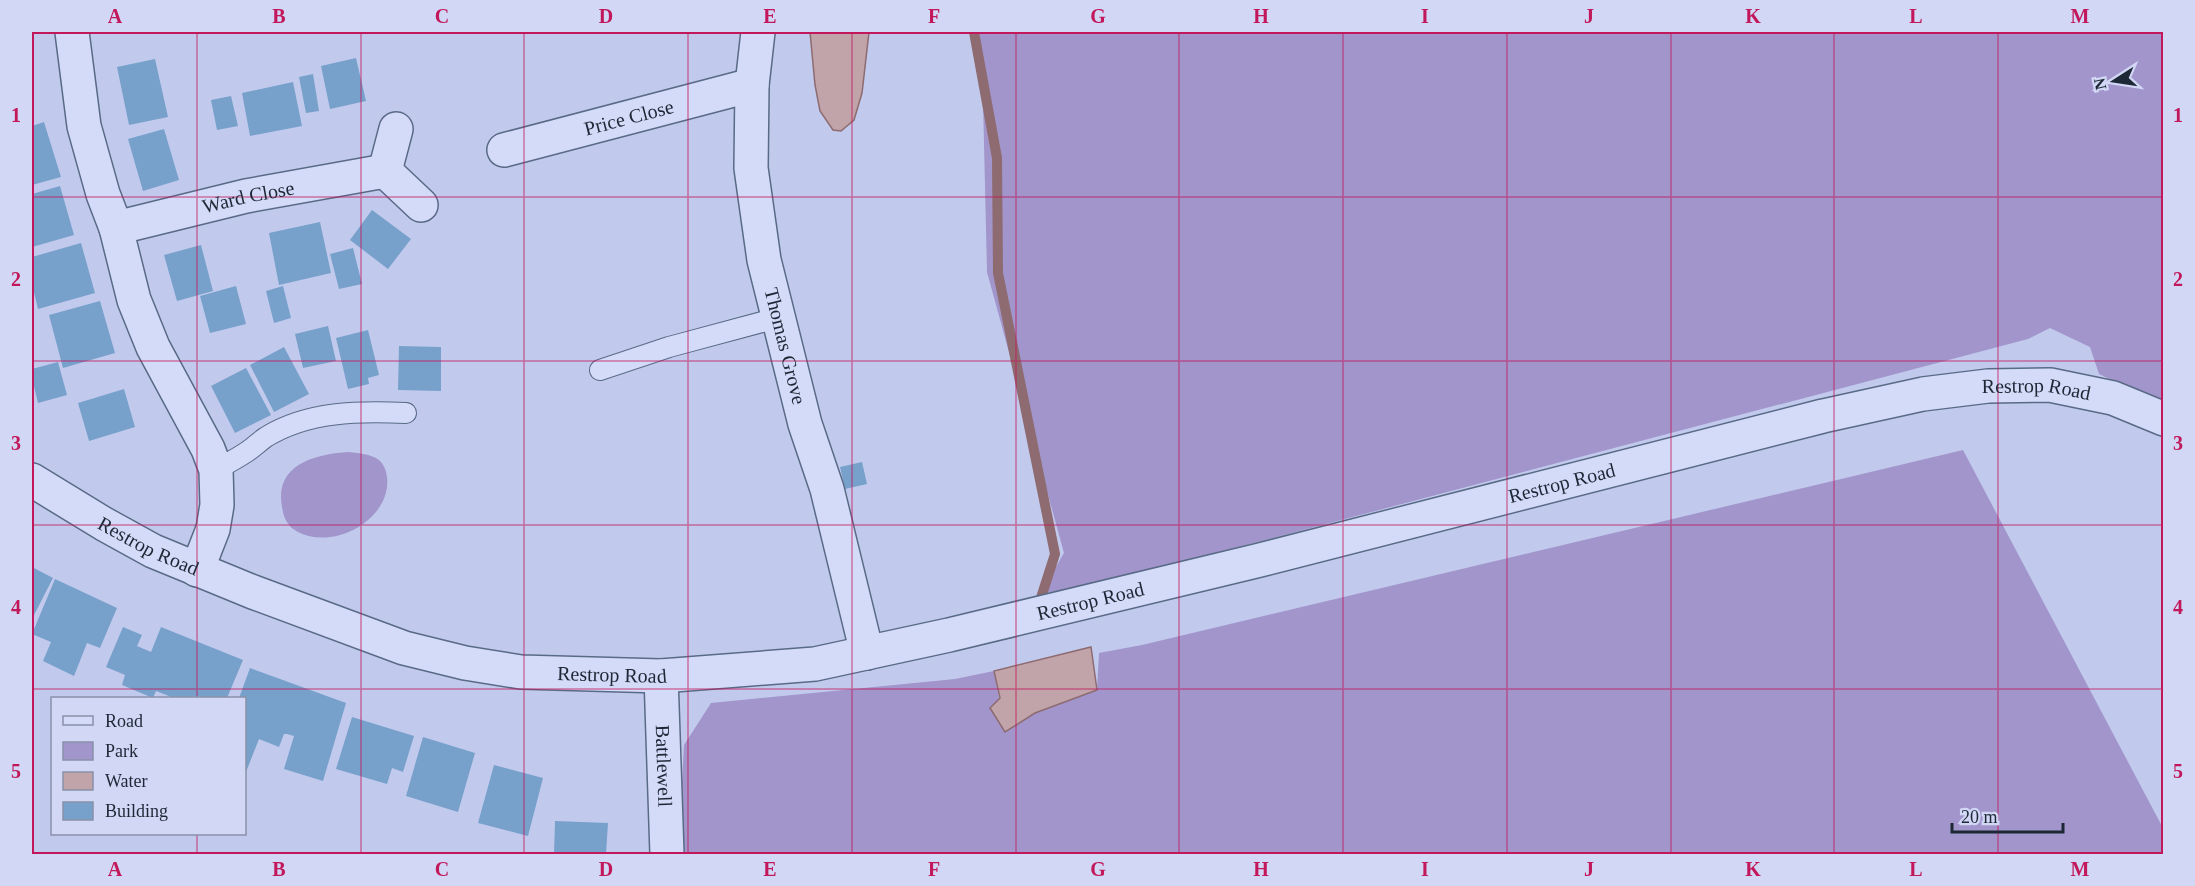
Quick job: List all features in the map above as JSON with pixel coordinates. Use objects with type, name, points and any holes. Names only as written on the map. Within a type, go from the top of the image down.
[{"type":"street","points":[[72,32],[84,126],[103,194],[116,228],[138,309],[153,347],[208,449],[216,470],[217,505],[213,529],[197,570]]},
{"type":"street","name":"Thomas Grove","points":[[758,32],[752,85],[751,168],[764,260],[806,424],[827,489],[867,653]]},
{"type":"street","name":"Price Close","points":[[504,150],[752,85]]},
{"type":"street","points":[[396,129],[385,171],[421,205]]},
{"type":"street","name":"Ward Close","points":[[116,228],[246,196],[385,171]]},
{"type":"street","name":"Restrop Road","points":[[32,480],[114,530],[197,570],[404,648],[465,663],[520,672],[661,676],[815,664],[867,653],[1093,601],[1812,419],[1923,394],[1988,386],[2050,385],[2112,398],[2163,419]]},
{"type":"street","name":"Battlewell","points":[[661,676],[667,855]]},
{"type":"lane","points":[[600,370],[669,347],[777,318]]},
{"type":"lane","points":[[216,470],[249,451],[266,437],[288,426],[310,419],[357,412],[406,413]]},
{"type":"green space","points":[[978,32],[2163,32],[2163,405],[2099,374],[2090,347],[2050,328],[2028,339],[1106,582],[1040,594],[1064,553],[987,272],[982,58]]},
{"type":"green space","points":[[1963,450],[2164,830],[2163,854],[683,854],[684,745],[711,703],[955,679],[994,671],[1005,731],[1035,713],[1097,690],[1099,653],[1142,645]]},
{"type":"green space","points":[[349,452],[373,457],[384,466],[387,477],[386,492],[380,506],[371,518],[343,534],[312,537],[294,530],[284,515],[281,492],[284,481],[291,471],[300,464],[323,455]]},
{"type":"water","points":[[810,32],[869,32],[862,93],[854,120],[841,131],[833,130],[820,111]]},
{"type":"water","points":[[1091,647],[1097,690],[1035,713],[1005,732],[990,708],[1000,698],[994,671]]},
{"type":"building","points":[[356,58],[366,101],[330,109],[321,66]]},
{"type":"building","points":[[155,59],[168,117],[129,125],[117,67]]},
{"type":"building","points":[[313,74],[319,111],[306,113],[299,77]]},
{"type":"building","points":[[293,82],[302,126],[250,136],[242,93]]},
{"type":"building","points":[[231,96],[238,126],[217,130],[211,100]]},
{"type":"building","points":[[44,122],[61,177],[32,185],[32,126]]},
{"type":"building","points":[[164,129],[179,180],[143,191],[128,139]]},
{"type":"building","points":[[60,186],[74,235],[32,247],[32,194]]},
{"type":"building","points":[[372,210],[411,239],[388,269],[350,240]]},
{"type":"building","points":[[320,222],[331,273],[279,285],[269,233]]},
{"type":"building","points":[[81,243],[95,293],[38,309],[32,284],[32,257]]},
{"type":"building","points":[[201,245],[213,291],[177,301],[164,255]]},
{"type":"building","points":[[353,248],[362,284],[339,289],[330,254]]},
{"type":"building","points":[[236,286],[246,324],[210,333],[200,296]]},
{"type":"building","points":[[283,286],[291,318],[274,323],[266,291]]},
{"type":"building","points":[[100,301],[115,353],[63,368],[49,315]]},
{"type":"building","points":[[328,326],[336,361],[303,368],[295,334]]},
{"type":"building","points":[[368,330],[379,375],[368,378],[369,384],[348,389],[336,338]]},
{"type":"building","points":[[399,346],[441,347],[441,391],[398,390]]},
{"type":"building","points":[[284,347],[309,394],[274,412],[250,365]]},
{"type":"building","points":[[58,362],[67,395],[38,403],[32,369]]},
{"type":"building","points":[[246,368],[271,415],[235,433],[211,386]]},
{"type":"building","points":[[124,389],[135,427],[89,441],[78,403]]},
{"type":"building","points":[[862,462],[867,484],[845,489],[840,467]]},
{"type":"building","points":[[32,567],[53,578],[32,619]]},
{"type":"building","points":[[55,579],[117,608],[100,648],[87,643],[74,676],[43,661],[51,642],[32,634]]},
{"type":"building","points":[[123,627],[142,635],[137,646],[151,652],[161,627],[243,660],[227,697],[171,697],[156,691],[153,697],[151,697],[122,685],[125,675],[106,667]]},
{"type":"building","points":[[250,668],[346,703],[323,781],[284,769],[294,736],[287,734],[284,734],[279,747],[259,739],[246,772],[246,697],[239,697]]},
{"type":"building","points":[[352,717],[414,736],[403,772],[392,768],[387,784],[336,769]]},
{"type":"building","points":[[423,737],[475,753],[458,812],[406,796]]},
{"type":"building","points":[[494,765],[543,778],[528,836],[478,823]]},
{"type":"building","points":[[555,821],[608,823],[606,854],[554,854]]},
{"type":"waterway","points":[[974,32],[997,158],[998,273],[1055,554],[1038,607]]}]
